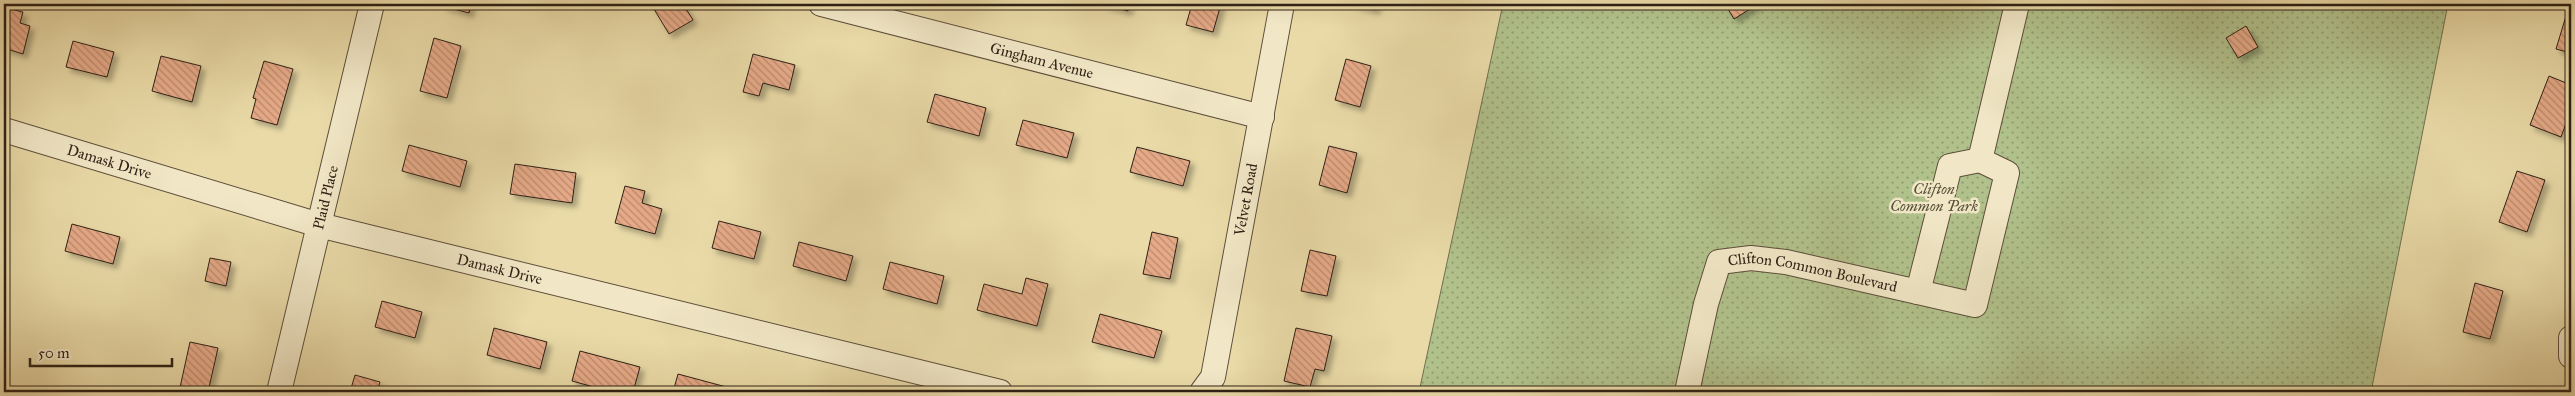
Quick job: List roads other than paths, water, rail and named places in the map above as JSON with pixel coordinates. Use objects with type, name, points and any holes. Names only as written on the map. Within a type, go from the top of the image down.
[{"type":"street","name":"Plaid Place","points":[[279,392],[372,4]]},
{"type":"street","name":"Gingham Avenue","points":[[821,4],[1262,117]]},
{"type":"street","name":"Velvet Road","points":[[1202,392],[1213,377],[1282,4]]},
{"type":"street","points":[[1980,160],[2017,4]]},
{"type":"street","name":"Damask Drive","points":[[4,130],[319,225],[1000,392]]},
{"type":"street","points":[[1980,160],[2007,173],[1975,305],[1918,292],[1950,166],[1980,160]]},
{"type":"street","name":"Clifton Common Boulevard","points":[[1686,392],[1706,304],[1719,262],[1751,258],[1786,262],[1918,292]]},
{"type":"street","points":[[2571,338],[2571,356]]},
{"type":"park label","name":"Clifton Common Park","points":[[1934,198]]}]
